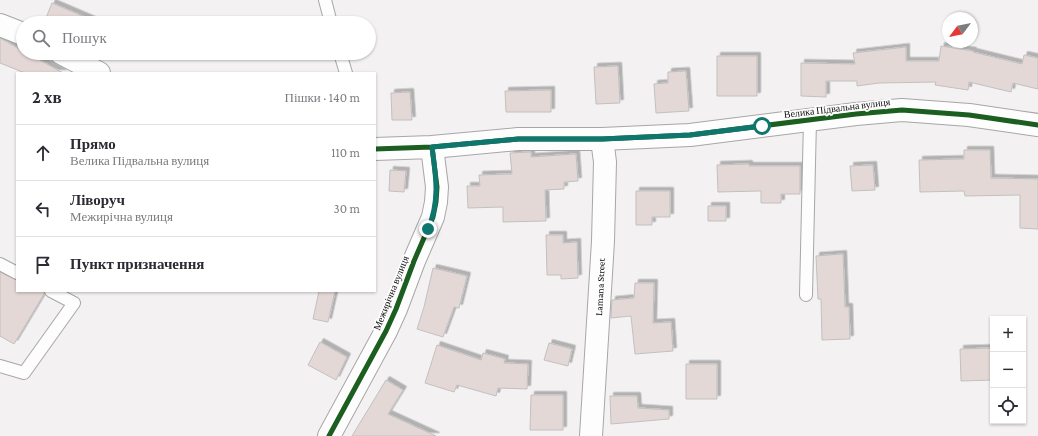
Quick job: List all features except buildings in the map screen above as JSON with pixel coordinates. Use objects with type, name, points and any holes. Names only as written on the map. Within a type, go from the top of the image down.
[{"type":"street","points":[[0,25],[16,31]]},
{"type":"street","points":[[74,60],[97,72]]},
{"type":"street","name":"Велика Підвальна вулиця","points":[[376,149],[432,147],[518,139],[602,139],[690,135],[856,114],[902,110],[969,115],[1038,125]]},
{"type":"street","name":"Lamana Street","points":[[591,436],[603,234],[605,162],[602,139]]},
{"type":"street","name":"Межирічна вулиця","points":[[329,436],[386,331],[433,218],[437,187],[432,147]]},
{"type":"lane","points":[[325,0],[330,16]]},
{"type":"lane","points":[[342,60],[346,72]]},
{"type":"lane","points":[[806,295],[810,120]]},
{"type":"lane","points":[[0,264],[16,272]]},
{"type":"lane","points":[[0,366],[24,373],[74,303],[53,292]]},
{"type":"cycle path","points":[[376,149],[432,147],[518,139],[602,139],[690,135],[856,114],[902,110],[969,115],[1038,125]]},
{"type":"cycle path","points":[[329,436],[386,331],[433,217],[437,187],[432,147]]},
{"type":"route","points":[[428,229],[435,209],[437,187],[432,147],[518,139],[602,139],[690,135],[762,126]]}]
